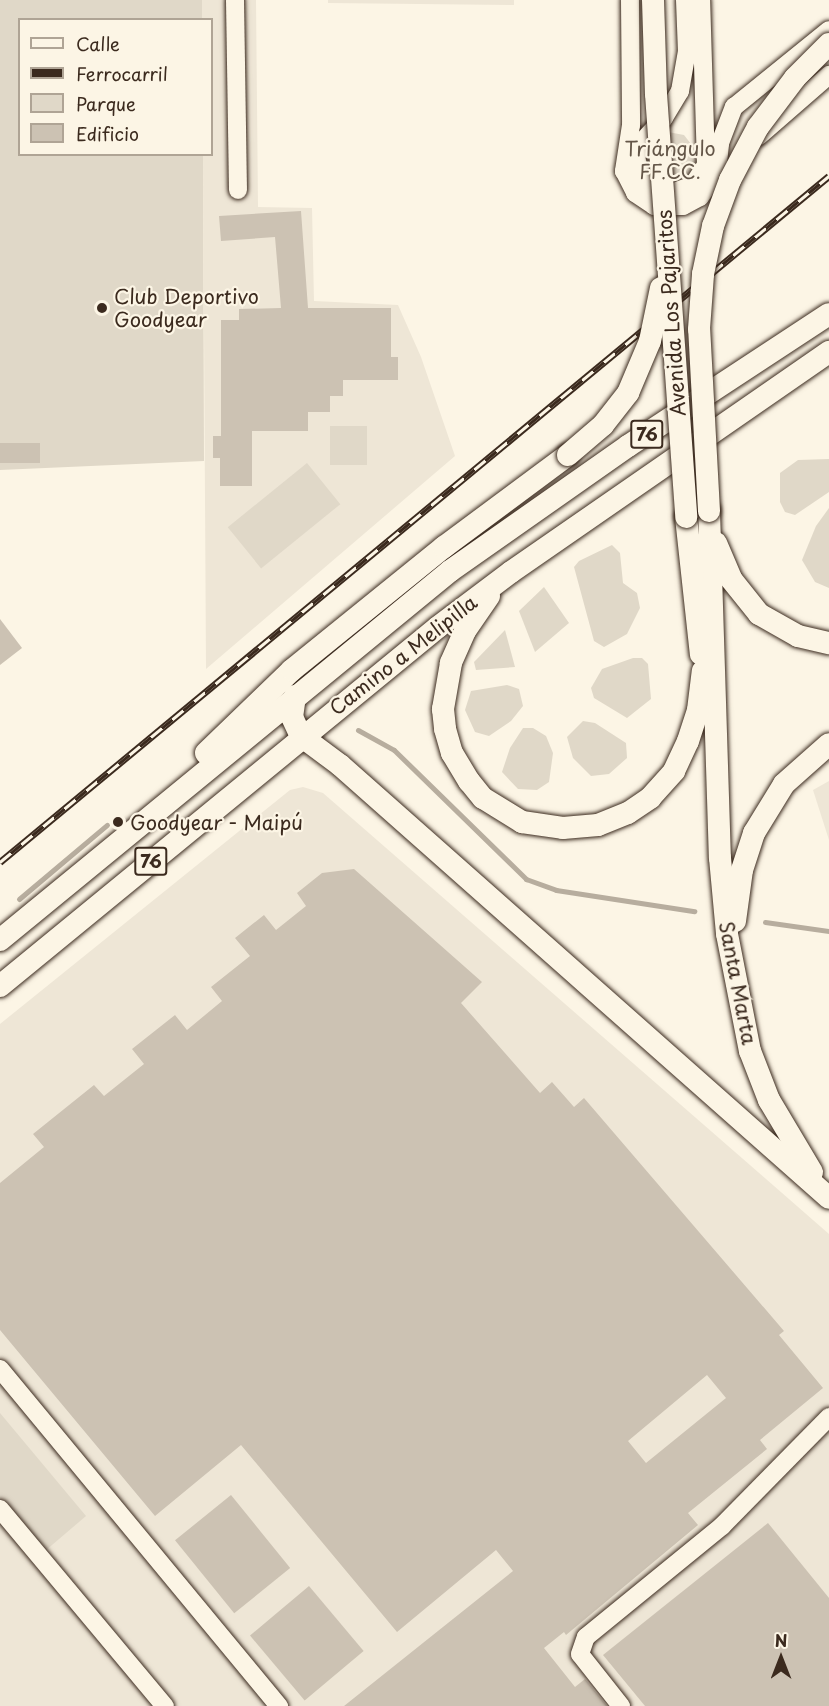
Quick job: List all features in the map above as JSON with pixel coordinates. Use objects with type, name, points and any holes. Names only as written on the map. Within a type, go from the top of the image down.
[{"type":"main road","name":"Avenida Los Pajaritos","points":[[653,0],[666,236],[687,517]]},
{"type":"main road","points":[[829,44],[795,78],[758,127],[730,180],[713,226],[703,274],[699,329],[709,511],[723,563],[749,603],[784,630],[829,643]]},
{"type":"main road","points":[[169,800],[198,761],[292,670],[444,547],[568,455],[612,415],[637,376],[656,320],[666,236]]},
{"type":"main road","points":[[803,331],[829,302]]},
{"type":"main road","name":"Camino a Melipilla","points":[[0,940],[296,696],[501,533],[829,314]]},
{"type":"main road","name":"Camino a Melipilla","points":[[0,986],[301,736],[511,572],[828,354]]},
{"type":"main road","name":"Santa Marta","points":[[709,511],[722,890],[734,982],[750,1051],[769,1100],[788,1137],[829,1196]]},
{"type":"main road","name":"Santa Marta","points":[[687,517],[703,670],[717,751]]},
{"type":"main road","points":[[511,572],[465,630],[451,663],[443,709],[448,741],[460,768],[483,798],[510,817],[541,827],[584,828],[620,818],[639,807],[663,784],[681,758],[698,710],[703,670]]},
{"type":"main road","points":[[296,696],[292,717],[301,736],[340,765],[829,1196]]},
{"type":"main road","points":[[734,982],[738,891],[754,833],[784,784],[829,744]]},
{"type":"street","points":[[235,0],[238,190]]},
{"type":"street","points":[[630,0],[631,125],[624,171],[630,187],[647,203],[666,208],[692,202],[717,173],[829,75]]},
{"type":"street","points":[[685,0],[687,51],[680,91],[664,118],[642,142],[636,158],[643,181],[653,191],[666,195],[680,193],[693,185],[706,165],[701,0]]},
{"type":"street","points":[[711,0],[712,97],[720,148]]},
{"type":"street","points":[[717,173],[726,121],[744,96],[829,30]]},
{"type":"street","points":[[0,1369],[279,1706]]},
{"type":"street","points":[[621,1706],[580,1654],[586,1637],[722,1526],[829,1417]]},
{"type":"street","points":[[0,1509],[165,1706]]},
{"type":"shaded area","points":[[202,0],[256,0],[258,207],[312,208],[314,301],[398,305],[421,357],[455,456],[206,669],[203,156],[213,156],[213,18],[202,18]]},
{"type":"shaded area","points":[[328,0],[514,0],[514,5],[328,3]]},
{"type":"shaded area","points":[[829,781],[829,840],[813,790]]},
{"type":"shaded area","points":[[303,787],[323,793],[829,1234],[829,1706],[0,1706],[0,1024],[290,790]]},
{"type":"green space","name":"Club Deportivo Goodyear","points":[[0,0],[202,0],[202,18],[18,18],[18,156],[203,156],[204,461],[0,470]]},
{"type":"green space","name":"Triángulo FF.CC.","points":[[668,132],[684,135],[698,153],[697,169],[681,186],[645,174],[644,150]]},
{"type":"green space","points":[[330,426],[367,426],[367,465],[330,465]]},
{"type":"green space","points":[[829,459],[829,492],[795,515],[785,512],[780,502],[780,473],[798,460]]},
{"type":"green space","points":[[307,463],[340,504],[261,568],[228,527]]},
{"type":"green space","points":[[829,508],[829,588],[815,582],[802,560],[816,526]]},
{"type":"green space","points":[[612,545],[620,553],[623,583],[637,593],[640,608],[627,634],[604,647],[594,641],[574,567],[579,561]]},
{"type":"green space","points":[[544,587],[569,623],[535,652],[519,611]]},
{"type":"green space","points":[[505,630],[515,667],[476,670],[474,662]]},
{"type":"green space","points":[[633,658],[642,658],[648,664],[651,699],[627,718],[594,698],[591,688],[602,669]]},
{"type":"green space","points":[[507,685],[519,689],[523,706],[511,721],[489,736],[475,732],[465,710],[471,691]]},
{"type":"green space","points":[[583,721],[595,723],[626,743],[627,758],[609,774],[591,776],[573,758],[567,737]]},
{"type":"green space","points":[[523,728],[533,728],[546,736],[553,753],[549,782],[537,790],[518,789],[502,772],[510,748]]},
{"type":"green space","points":[[0,1413],[86,1516],[45,1551],[0,1498]]},
{"type":"building","points":[[301,211],[308,308],[391,308],[391,357],[398,357],[398,380],[343,380],[343,396],[330,396],[330,412],[308,412],[308,431],[252,431],[252,486],[220,486],[220,458],[213,458],[213,436],[221,436],[221,320],[239,320],[239,309],[281,308],[275,237],[221,241],[219,216]]},
{"type":"building","points":[[0,443],[40,443],[40,463],[0,463]]},
{"type":"building","points":[[0,619],[22,648],[0,665]]},
{"type":"building","points":[[354,869],[482,982],[461,1003],[540,1093],[552,1082],[574,1107],[584,1098],[784,1331],[779,1335],[823,1388],[760,1440],[767,1449],[688,1513],[698,1525],[566,1635],[564,1632],[544,1648],[575,1687],[585,1679],[607,1706],[344,1706],[513,1571],[496,1550],[397,1632],[241,1445],[155,1516],[0,1330],[0,1183],[44,1147],[33,1134],[94,1085],[104,1096],[144,1064],[132,1049],[175,1015],[187,1030],[222,1001],[211,987],[250,956],[235,938],[264,915],[276,930],[306,906],[297,893],[322,873]],"holes":[[[707,1375],[726,1398],[646,1463],[628,1441]]]},
{"type":"building","points":[[231,1495],[290,1568],[234,1613],[175,1540]]},
{"type":"building","points":[[768,1523],[829,1598],[829,1706],[645,1706],[603,1655]]},
{"type":"building","points":[[309,1586],[364,1651],[305,1701],[250,1635]]},
{"type":"waterway","points":[[358,730],[394,750],[526,879],[556,890],[694,911]]},
{"type":"waterway","points":[[19,899],[107,825]]},
{"type":"waterway","points":[[765,922],[829,931]]},
{"type":"railway","points":[[0,862],[829,176]]},
{"type":"place","name":"Club Deportivo Goodyear","points":[[102,308]]},
{"type":"place","name":"Goodyear - Maipú","points":[[118,822]]}]
